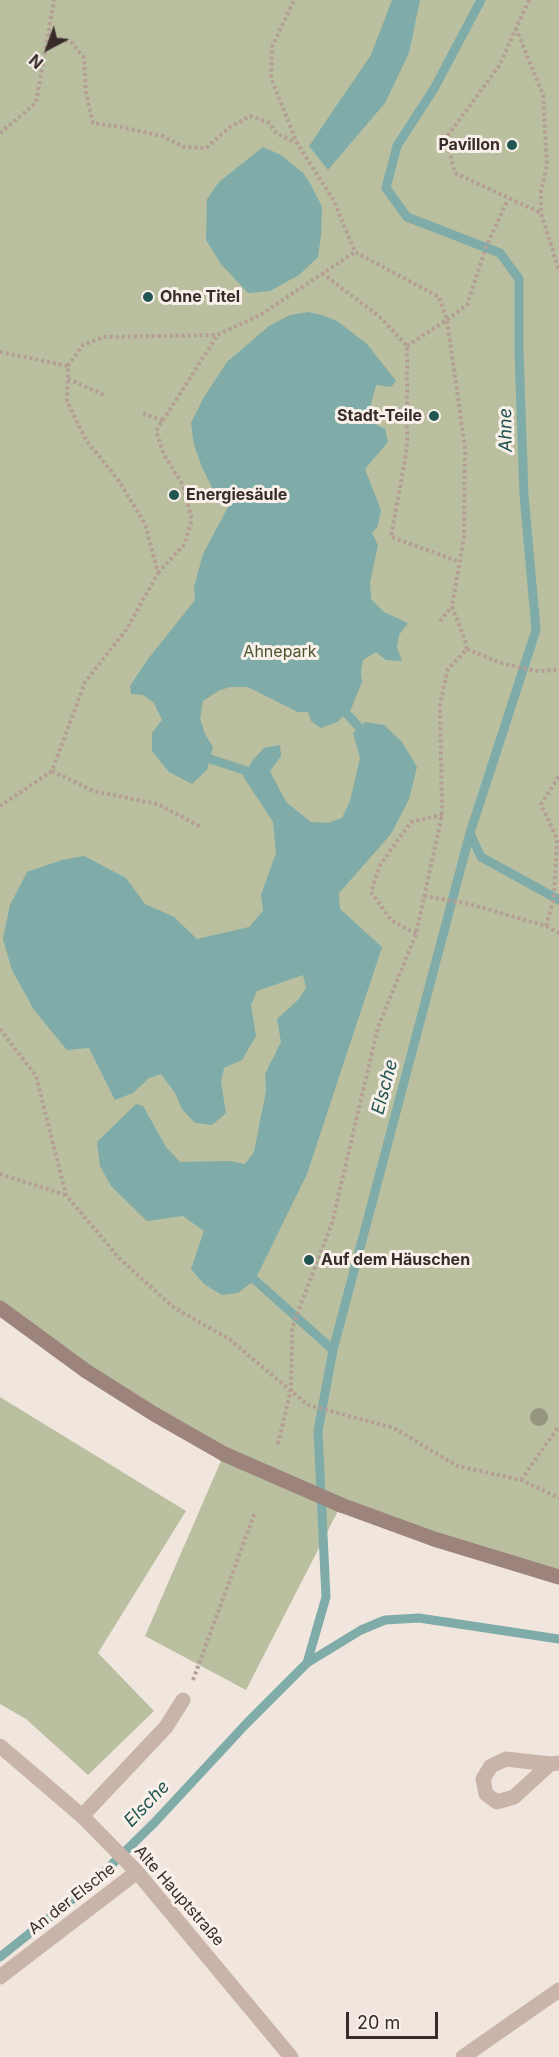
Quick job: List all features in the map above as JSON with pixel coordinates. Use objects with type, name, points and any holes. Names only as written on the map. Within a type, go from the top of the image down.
[{"type":"main road","points":[[0,1308],[86,1371],[154,1414],[224,1454],[341,1505],[434,1539],[559,1576]]},
{"type":"street","points":[[82,1816],[166,1727],[183,1700]]},
{"type":"street","name":"Alte Hauptstraße","points":[[0,1746],[82,1816],[137,1872],[291,2057]]},
{"type":"street","name":"An der Elsche","points":[[0,1977],[137,1872]]},
{"type":"street","points":[[463,2057],[559,1990]]},
{"type":"path","points":[[0,133],[36,103],[54,0]]},
{"type":"path","points":[[294,0],[272,47],[271,78],[297,143],[325,185],[355,252],[439,297],[447,320],[465,448],[464,537],[452,606],[440,621]]},
{"type":"path","points":[[529,0],[498,66],[446,138],[455,173],[541,213]]},
{"type":"path","points":[[516,27],[543,95],[548,165],[542,191],[541,213],[559,271]]},
{"type":"path","points":[[48,34],[72,43],[84,58],[86,93],[93,123],[162,136],[184,147],[206,148],[230,127],[250,116],[268,123],[276,133],[297,143]]},
{"type":"path","points":[[407,346],[467,305],[486,247],[508,199]]},
{"type":"path","points":[[158,573],[145,524],[119,481],[86,440],[67,401],[68,366],[83,345],[104,337],[218,335],[260,315],[355,252]]},
{"type":"path","points":[[322,273],[380,317],[407,346],[407,448],[391,537],[460,562]]},
{"type":"path","points":[[0,806],[52,771],[85,682],[126,630],[158,573],[184,545],[192,520],[183,485],[164,455],[156,431],[218,335]]},
{"type":"path","points":[[0,352],[68,366]]},
{"type":"path","points":[[68,379],[104,395]]},
{"type":"path","points":[[143,413],[163,421]]},
{"type":"path","points":[[452,606],[467,649]]},
{"type":"path","points":[[467,649],[501,663],[536,671],[559,670]]},
{"type":"path","points":[[278,1444],[291,1389],[292,1328],[332,1223],[378,1028],[416,934],[442,815],[440,704],[448,669],[467,649]]},
{"type":"path","points":[[52,771],[93,790],[158,804],[201,827]]},
{"type":"path","points":[[546,926],[554,897],[557,839],[541,804],[559,776]]},
{"type":"path","points":[[416,934],[391,920],[371,892],[380,865],[411,822],[442,815]]},
{"type":"path","points":[[424,896],[469,904],[546,926],[559,933]]},
{"type":"path","points":[[0,1029],[36,1077],[66,1195],[119,1258],[173,1307],[229,1339],[308,1405],[394,1428],[457,1466],[521,1480],[559,1497]]},
{"type":"path","points":[[0,1174],[66,1195]]},
{"type":"path","points":[[521,1480],[559,1426]]},
{"type":"path","points":[[183,1700],[198,1671],[255,1512]]},
{"type":"green space","name":"Ahnepark","points":[[0,0],[559,0],[559,1577],[341,1505],[246,1690],[145,1636],[224,1454],[154,1414],[0,1303]]},
{"type":"green space","points":[[0,1397],[186,1511],[98,1653],[154,1711],[88,1775],[26,1719],[0,1704]]},
{"type":"water","points":[[392,0],[420,0],[409,53],[385,103],[328,170],[309,146],[371,55]]},
{"type":"water","points":[[263,147],[281,155],[303,173],[311,185],[322,207],[321,235],[318,257],[299,275],[270,291],[248,293],[221,264],[206,240],[207,199],[219,182]]},
{"type":"water","points":[[308,312],[337,321],[367,344],[396,381],[391,387],[376,385],[369,412],[377,425],[385,429],[388,442],[365,469],[381,510],[377,528],[372,533],[378,545],[370,583],[371,599],[384,612],[408,623],[399,635],[397,647],[402,661],[386,660],[376,652],[363,660],[362,682],[351,709],[337,722],[321,728],[311,721],[308,712],[298,712],[248,687],[231,687],[220,690],[203,701],[200,718],[205,734],[213,747],[207,770],[192,784],[169,772],[152,751],[152,733],[162,720],[154,703],[143,695],[131,694],[130,686],[148,659],[195,600],[194,587],[203,554],[228,507],[216,496],[202,467],[194,445],[191,423],[204,397],[227,362],[269,326],[290,315]]},
{"type":"water","points":[[365,722],[384,725],[402,742],[417,767],[409,799],[391,834],[339,893],[340,909],[382,947],[307,1174],[255,1280],[238,1293],[222,1295],[204,1284],[191,1269],[204,1231],[183,1216],[147,1221],[111,1186],[100,1166],[97,1142],[136,1104],[143,1106],[166,1147],[180,1162],[229,1161],[245,1164],[254,1152],[266,1091],[265,1074],[281,1042],[277,1019],[298,1000],[306,988],[303,975],[257,991],[251,1005],[256,1036],[242,1060],[224,1068],[221,1082],[226,1113],[212,1125],[195,1123],[182,1109],[175,1093],[161,1074],[149,1078],[133,1093],[115,1100],[89,1048],[67,1050],[34,1010],[12,970],[3,939],[10,905],[27,872],[62,860],[84,856],[126,878],[145,904],[174,917],[197,939],[249,927],[263,911],[261,895],[276,853],[273,822],[243,776],[264,748],[280,745],[281,756],[270,771],[286,802],[311,822],[328,823],[342,818],[350,801],[360,758],[353,733]]},
{"type":"waterway","name":"Ahne","points":[[481,0],[435,87],[397,146],[386,188],[407,217],[500,253],[519,279],[524,495],[536,630],[470,833],[481,857],[559,900]]},
{"type":"waterway","points":[[346,713],[359,727]]},
{"type":"waterway","points":[[210,759],[247,771]]},
{"type":"waterway","name":"Elsche","points":[[333,1350],[470,833]]},
{"type":"waterway","name":"Elsche","points":[[0,1957],[94,1882],[155,1822],[246,1724],[307,1663],[326,1597],[318,1431],[333,1350],[255,1280]]},
{"type":"waterway","name":"Elsche","points":[[307,1663],[361,1630],[385,1620],[419,1618],[559,1639]]},
{"type":"place","name":"Pavillon","points":[[512,145]]},
{"type":"place","name":"Ohne Titel","points":[[148,297]]},
{"type":"place","name":"Stadt-Teile","points":[[434,416]]},
{"type":"place","name":"Energiesäule","points":[[174,495]]},
{"type":"place","name":"Auf dem Häuschen","points":[[309,1260]]}]
